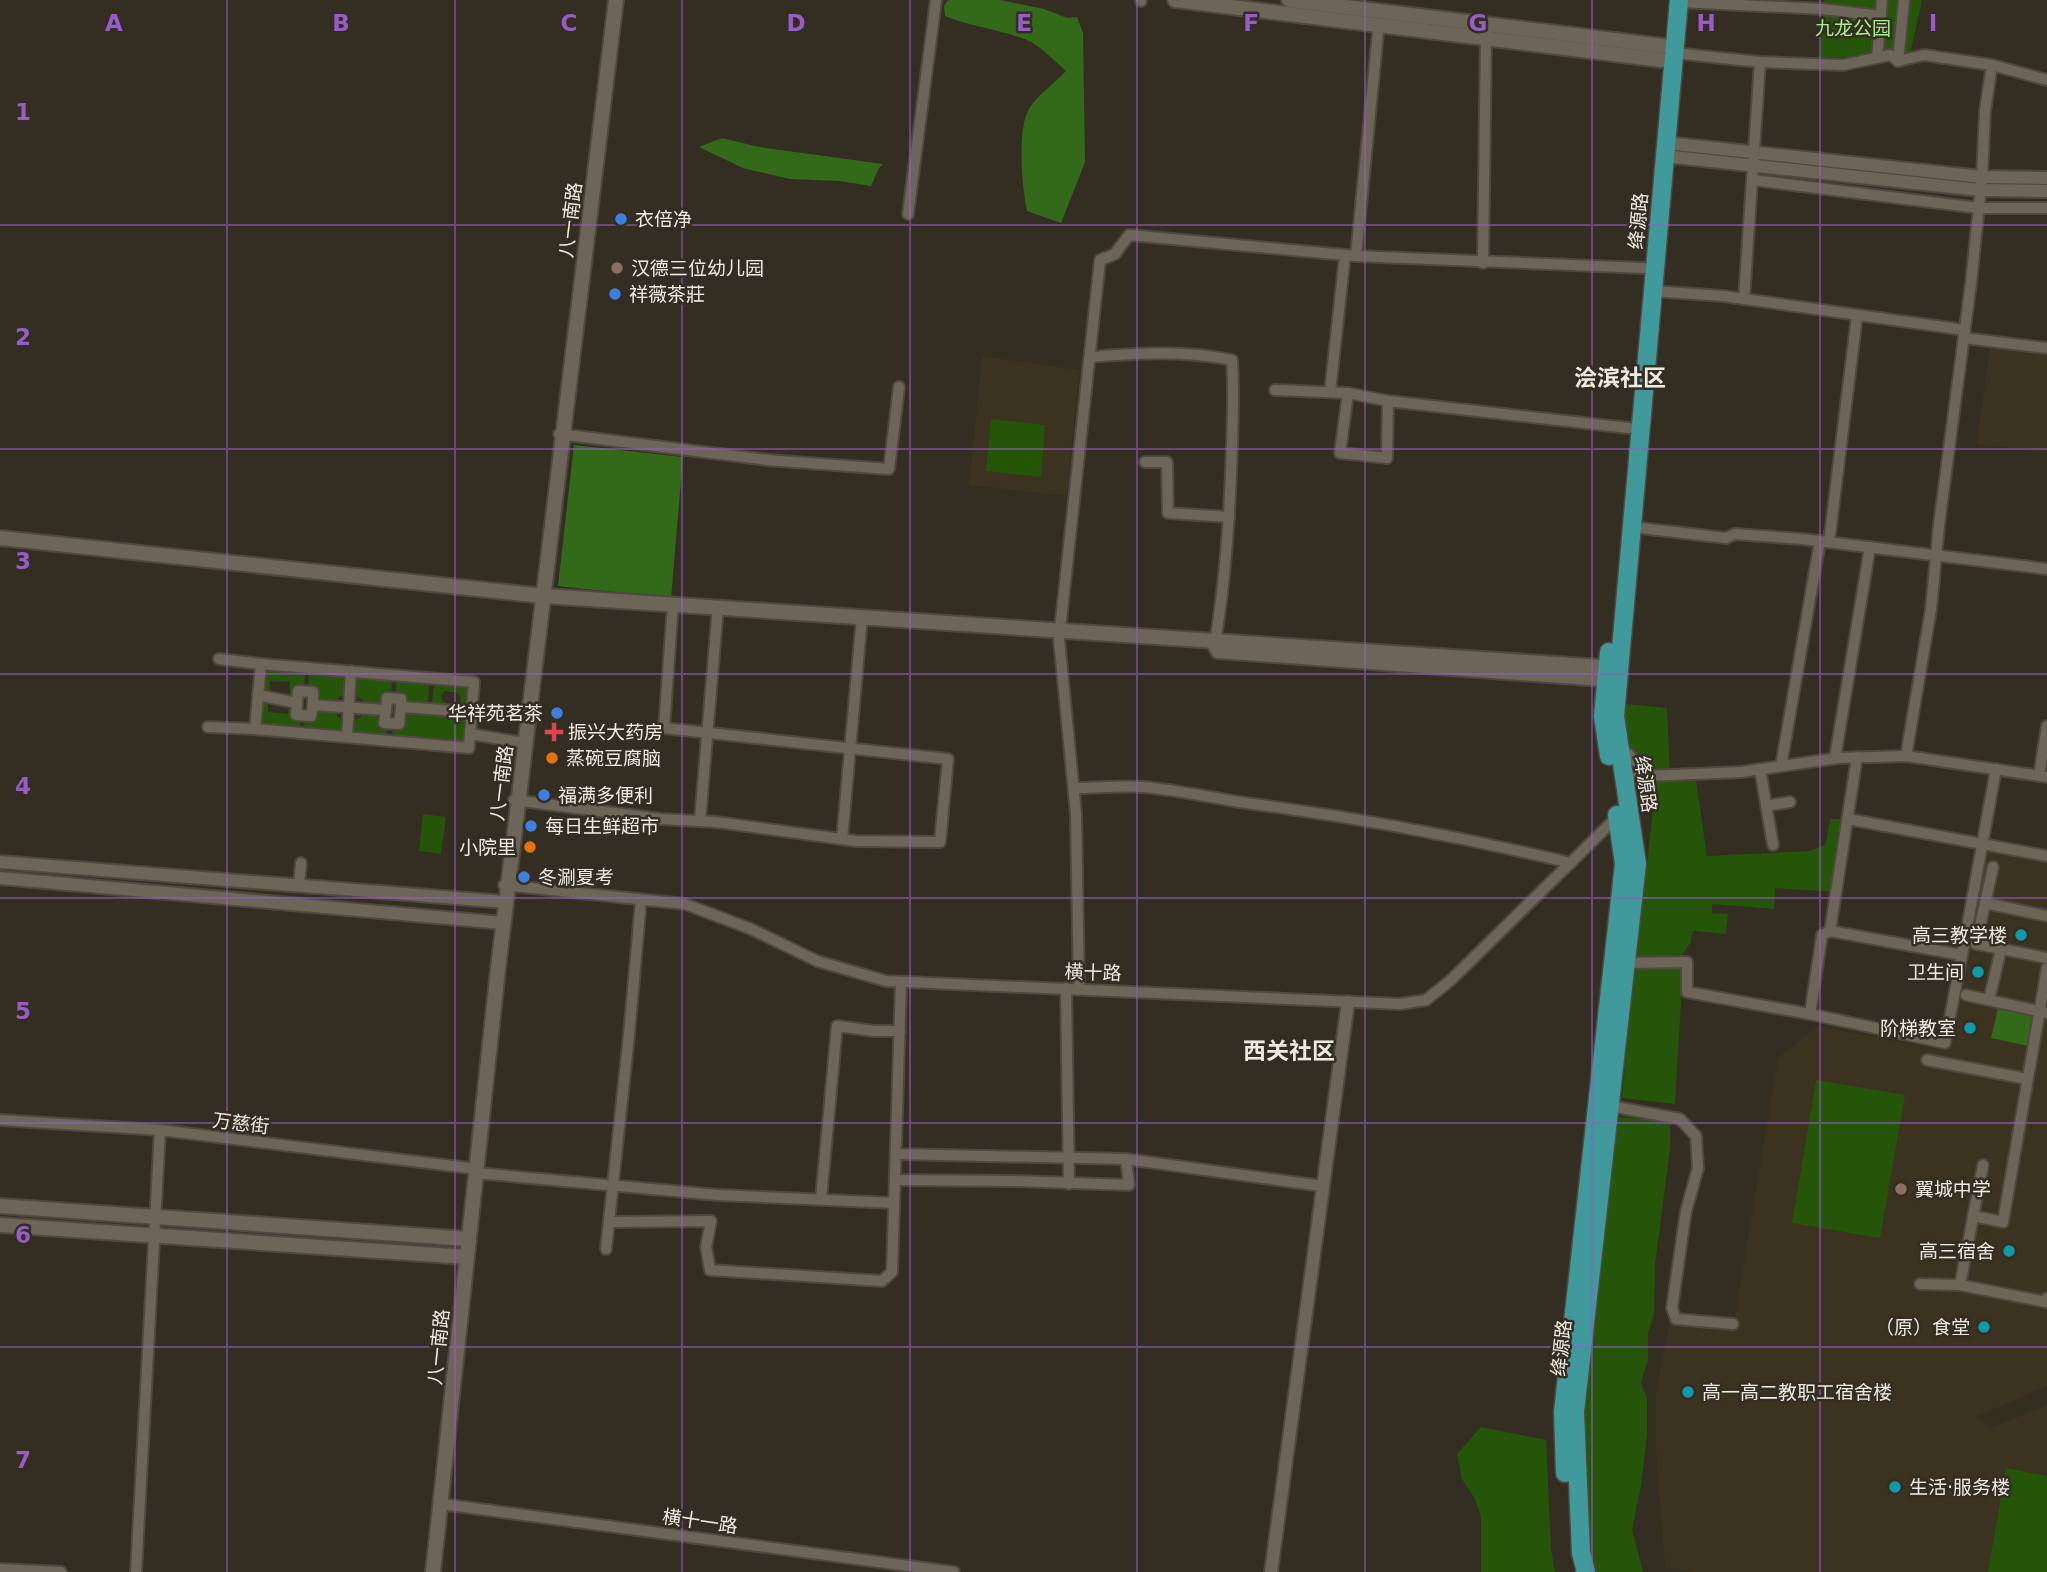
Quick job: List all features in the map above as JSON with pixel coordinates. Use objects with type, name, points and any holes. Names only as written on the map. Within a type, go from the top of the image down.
[{"type":"highway","name":"绛源路","points":[[1586,1572],[1581,1553],[1575,1412],[1637,864],[1615,716],[1613,674],[1629,428],[1643,268],[1666,53],[1675,1]]},
{"type":"highway","name":"绛源路","points":[[1573,1572],[1568,1554],[1563,1412],[1624,864],[1603,716],[1613,674],[1632,527],[1665,150],[1666,53]]},
{"type":"main road","name":"八一南路","points":[[561,435],[610,0]]},
{"type":"main road","name":"八一南路","points":[[433,1572],[501,923],[616,0]]},
{"type":"main road","points":[[1175,0],[1486,31],[1666,53]]},
{"type":"main road","points":[[1289,0],[1377,20]]},
{"type":"main road","points":[[0,538],[541,598]]},
{"type":"main road","points":[[0,545],[541,598],[1613,674]]},
{"type":"main road","points":[[0,1206],[466,1238]]},
{"type":"main road","points":[[0,1225],[465,1257]]},
{"type":"main road","name":"八一南路","points":[[428,1572],[465,1257]]},
{"type":"street","points":[[908,214],[936,0]]},
{"type":"street","points":[[1877,58],[1882,0]]},
{"type":"street","points":[[1898,61],[1904,0]]},
{"type":"street","points":[[1675,1],[1880,16]]},
{"type":"street","points":[[1330,392],[1351,255],[1377,20]]},
{"type":"street","points":[[1483,263],[1486,31]]},
{"type":"street","points":[[1666,53],[1760,62],[1843,65],[1890,55],[1898,61],[1924,55],[1992,65],[2047,80]]},
{"type":"street","points":[[1744,299],[1760,62]]},
{"type":"street","points":[[1906,756],[1931,609],[1979,208],[1985,111],[1992,65]]},
{"type":"street","points":[[1665,150],[1979,208],[2047,208]]},
{"type":"street","points":[[1754,167],[1981,183],[2047,191]]},
{"type":"street","points":[[1981,183],[2047,178]]},
{"type":"street","points":[[1079,989],[1078,863],[1074,788],[1059,635],[1100,260],[1115,254],[1129,235],[1351,255],[1483,263],[1643,268]]},
{"type":"street","points":[[1653,290],[1744,299],[2047,348]]},
{"type":"street","points":[[1780,766],[1824,541],[1857,316]]},
{"type":"street","points":[[1091,357],[1154,352],[1201,354],[1232,360],[1234,389],[1229,517],[1214,646]]},
{"type":"street","points":[[561,435],[767,460],[889,469],[899,387]]},
{"type":"street","points":[[1275,390],[1348,393],[1388,401],[1629,428]]},
{"type":"street","points":[[1348,393],[1340,453],[1387,458],[1388,401]]},
{"type":"street","points":[[1146,462],[1167,462],[1168,513],[1229,517]]},
{"type":"street","points":[[1632,527],[1726,538],[1735,534],[1824,541],[2047,569]]},
{"type":"street","points":[[1835,758],[1870,547]]},
{"type":"street","points":[[516,800],[842,839],[940,842],[948,759],[664,728],[672,608]]},
{"type":"street","points":[[700,820],[718,611]]},
{"type":"street","points":[[842,839],[862,621]]},
{"type":"street","points":[[208,727],[469,748],[474,682],[219,659]]},
{"type":"street","points":[[255,729],[261,664]]},
{"type":"street","points":[[305,691],[306,668]]},
{"type":"street","points":[[347,737],[351,671]]},
{"type":"street","points":[[394,675],[397,703],[399,724],[384,723],[387,698],[397,703],[472,712]]},
{"type":"street","points":[[298,691],[305,691],[313,692],[312,716],[296,715],[298,691]]},
{"type":"street","points":[[258,695],[297,703]]},
{"type":"street","points":[[313,705],[386,710]]},
{"type":"street","points":[[301,733],[302,715]]},
{"type":"street","points":[[390,741],[391,723]]},
{"type":"street","points":[[1624,777],[1760,769],[1835,758],[1906,756],[2043,776],[2047,726]]},
{"type":"street","points":[[470,731],[470,734],[522,743]]},
{"type":"street","points":[[1619,745],[1651,776]]},
{"type":"street","points":[[1830,931],[1857,757]]},
{"type":"street","points":[[1760,769],[1773,845]]},
{"type":"street","points":[[1626,963],[1687,962],[1687,992],[1810,1014],[1945,1043],[1996,769]]},
{"type":"street","points":[[1074,788],[1141,786],[1200,794],[1485,842],[1571,863]]},
{"type":"street","points":[[1766,806],[1790,802]]},
{"type":"street","name":"横十路","points":[[506,885],[685,904],[751,929],[817,961],[886,981],[1400,1004],[1426,1000],[1451,980],[1618,817]]},
{"type":"street","points":[[1847,819],[2047,856]]},
{"type":"street","points":[[0,862],[504,901]]},
{"type":"street","points":[[299,886],[301,863]]},
{"type":"street","points":[[1993,867],[1976,944],[2047,958]]},
{"type":"street","points":[[0,878],[501,923]]},
{"type":"street","points":[[606,1249],[629,1035],[640,900]]},
{"type":"street","points":[[1985,903],[2047,916]]},
{"type":"street","points":[[1810,1014],[1822,935],[1830,931],[1962,955]]},
{"type":"street","points":[[1989,1000],[2001,948]]},
{"type":"street","points":[[1973,1216],[2003,1222],[2028,1079],[2043,1012],[2047,968]]},
{"type":"street","points":[[609,1222],[711,1221],[706,1247],[710,1270],[882,1281],[892,1272],[901,982]]},
{"type":"street","points":[[1066,988],[1069,1184]]},
{"type":"street","points":[[1966,995],[2043,1012]]},
{"type":"street","points":[[1270,1572],[1348,1002]]},
{"type":"street","points":[[821,1199],[837,1026],[900,1031]]},
{"type":"street","points":[[1927,1060],[2028,1079]]},
{"type":"street","points":[[1609,1106],[1680,1119],[1696,1136],[1698,1168],[1686,1211],[1672,1308],[1676,1319],[1734,1324]]},
{"type":"street","name":"万慈街","points":[[0,1120],[160,1130],[613,1186],[718,1195],[894,1203]]},
{"type":"street","points":[[136,1572],[160,1130]]},
{"type":"street","points":[[896,1154],[1126,1158],[1322,1186]]},
{"type":"street","points":[[895,1180],[1129,1185],[1126,1158]]},
{"type":"street","points":[[1960,1285],[1983,1165]]},
{"type":"street","points":[[1920,1284],[1960,1285],[2046,1302],[2047,1298]]},
{"type":"street","name":"横十一路","points":[[441,1504],[954,1572]]},
{"type":"street","points":[[0,1569],[61,1572]]},
{"type":"shaded area","points":[[1990,346],[2047,353],[2047,453],[1977,444]]},
{"type":"shaded area","points":[[982,356],[1079,370],[1067,496],[969,485]]},
{"type":"shaded area","name":"翼城中学","points":[[1982,851],[2047,863],[2047,1386],[1976,1417],[1992,1428],[2047,1404],[2047,1572],[1694,1572],[1665,1567],[1656,1452],[1656,1392],[1670,1321],[1733,1328],[1778,1058],[1818,1026],[1947,1051]]},
{"type":"green space","points":[[948,0],[1000,0],[1044,9],[1067,18],[1077,17],[1083,33],[1085,162],[1061,223],[1027,211],[1022,175],[1022,133],[1031,106],[1066,71],[1028,40],[945,16],[944,6]]},
{"type":"green space","name":"九龙公园","points":[[1824,0],[1922,0],[1910,55],[1820,58]]},
{"type":"green space","points":[[722,138],[759,147],[883,164],[871,186],[840,181],[790,179],[743,168],[699,147]]},
{"type":"green space","points":[[991,419],[1045,425],[1041,477],[986,471]]},
{"type":"green space","points":[[574,445],[683,457],[671,598],[558,586]]},
{"type":"green space","points":[[265,667],[305,670],[304,690],[290,700],[290,682],[270,681],[269,694],[262,693]]},
{"type":"green space","points":[[309,670],[349,673],[348,692],[338,698],[335,704],[315,703],[308,690]]},
{"type":"green space","points":[[353,674],[392,677],[391,696],[385,707],[365,707],[363,700],[352,694]]},
{"type":"green space","points":[[397,678],[429,680],[428,706],[404,705],[395,697]]},
{"type":"green space","points":[[435,682],[468,683],[467,710],[451,709],[451,705],[461,698],[458,693],[445,691],[441,695],[448,709],[431,707]]},
{"type":"green space","points":[[262,699],[268,699],[268,712],[288,714],[289,704],[301,718],[300,728],[260,726]]},
{"type":"green space","points":[[1616,703],[1667,708],[1670,774],[1695,774],[1707,856],[1810,851],[1826,844],[1830,819],[1848,819],[1836,892],[1775,888],[1774,909],[1712,904],[1712,913],[1728,914],[1726,934],[1693,931],[1690,943],[1680,958],[1637,958],[1643,868],[1647,867],[1656,776],[1624,777]]},
{"type":"green space","points":[[314,706],[334,708],[338,717],[343,720],[344,734],[304,731],[304,719]]},
{"type":"green space","points":[[364,711],[383,712],[387,727],[386,738],[349,734],[351,723],[361,717]]},
{"type":"green space","points":[[403,711],[465,714],[463,745],[392,738],[393,726]]},
{"type":"green space","points":[[423,814],[446,817],[441,854],[419,851]]},
{"type":"green space","points":[[1648,966],[1683,966],[1675,1104],[1622,1098],[1634,969]]},
{"type":"green space","points":[[1998,1008],[2035,1016],[2028,1046],[1991,1038]]},
{"type":"green space","points":[[1816,1080],[1905,1095],[1880,1238],[1792,1223]]},
{"type":"green space","points":[[1618,1117],[1670,1121],[1670,1149],[1655,1264],[1654,1315],[1648,1332],[1648,1359],[1641,1383],[1647,1398],[1647,1434],[1632,1530],[1643,1572],[1590,1572],[1580,1410],[1614,1121]]},
{"type":"green space","points":[[1481,1427],[1546,1440],[1551,1549],[1555,1572],[1481,1572],[1481,1517],[1475,1499],[1462,1479],[1457,1454]]},
{"type":"green space","points":[[2006,1468],[2047,1476],[2047,1572],[1988,1572]]},
{"type":"place","name":"衣倍净","points":[[621,219]]},
{"type":"place","name":"汉德三位幼儿园","points":[[617,268]]},
{"type":"place","name":"祥薇茶莊","points":[[615,294]]},
{"type":"place","name":"华祥苑茗茶","points":[[557,713]]},
{"type":"place","name":"振兴大药房","points":[[554,732]]},
{"type":"place","name":"蒸碗豆腐脑","points":[[552,758]]},
{"type":"place","name":"福满多便利","points":[[544,795]]},
{"type":"place","name":"每日生鲜超市","points":[[531,826]]},
{"type":"place","name":"小院里","points":[[530,847]]},
{"type":"place","name":"冬涮夏考","points":[[524,877]]},
{"type":"place","name":"高三教学楼","points":[[2021,935]]},
{"type":"place","name":"卫生间","points":[[1978,972]]},
{"type":"place","name":"阶梯教室","points":[[1970,1028]]},
{"type":"place","name":"翼城中学","points":[[1901,1189]]},
{"type":"place","name":"高三宿舍","points":[[2009,1251]]},
{"type":"place","name":"（原）食堂","points":[[1984,1327]]},
{"type":"place","name":"高一高二教职工宿舍楼","points":[[1688,1392]]},
{"type":"place","name":"生活·服务楼","points":[[1895,1487]]},
{"type":"district","name":"浍滨社区","points":[[1620,378]]},
{"type":"district","name":"西关社区","points":[[1289,1051]]}]
